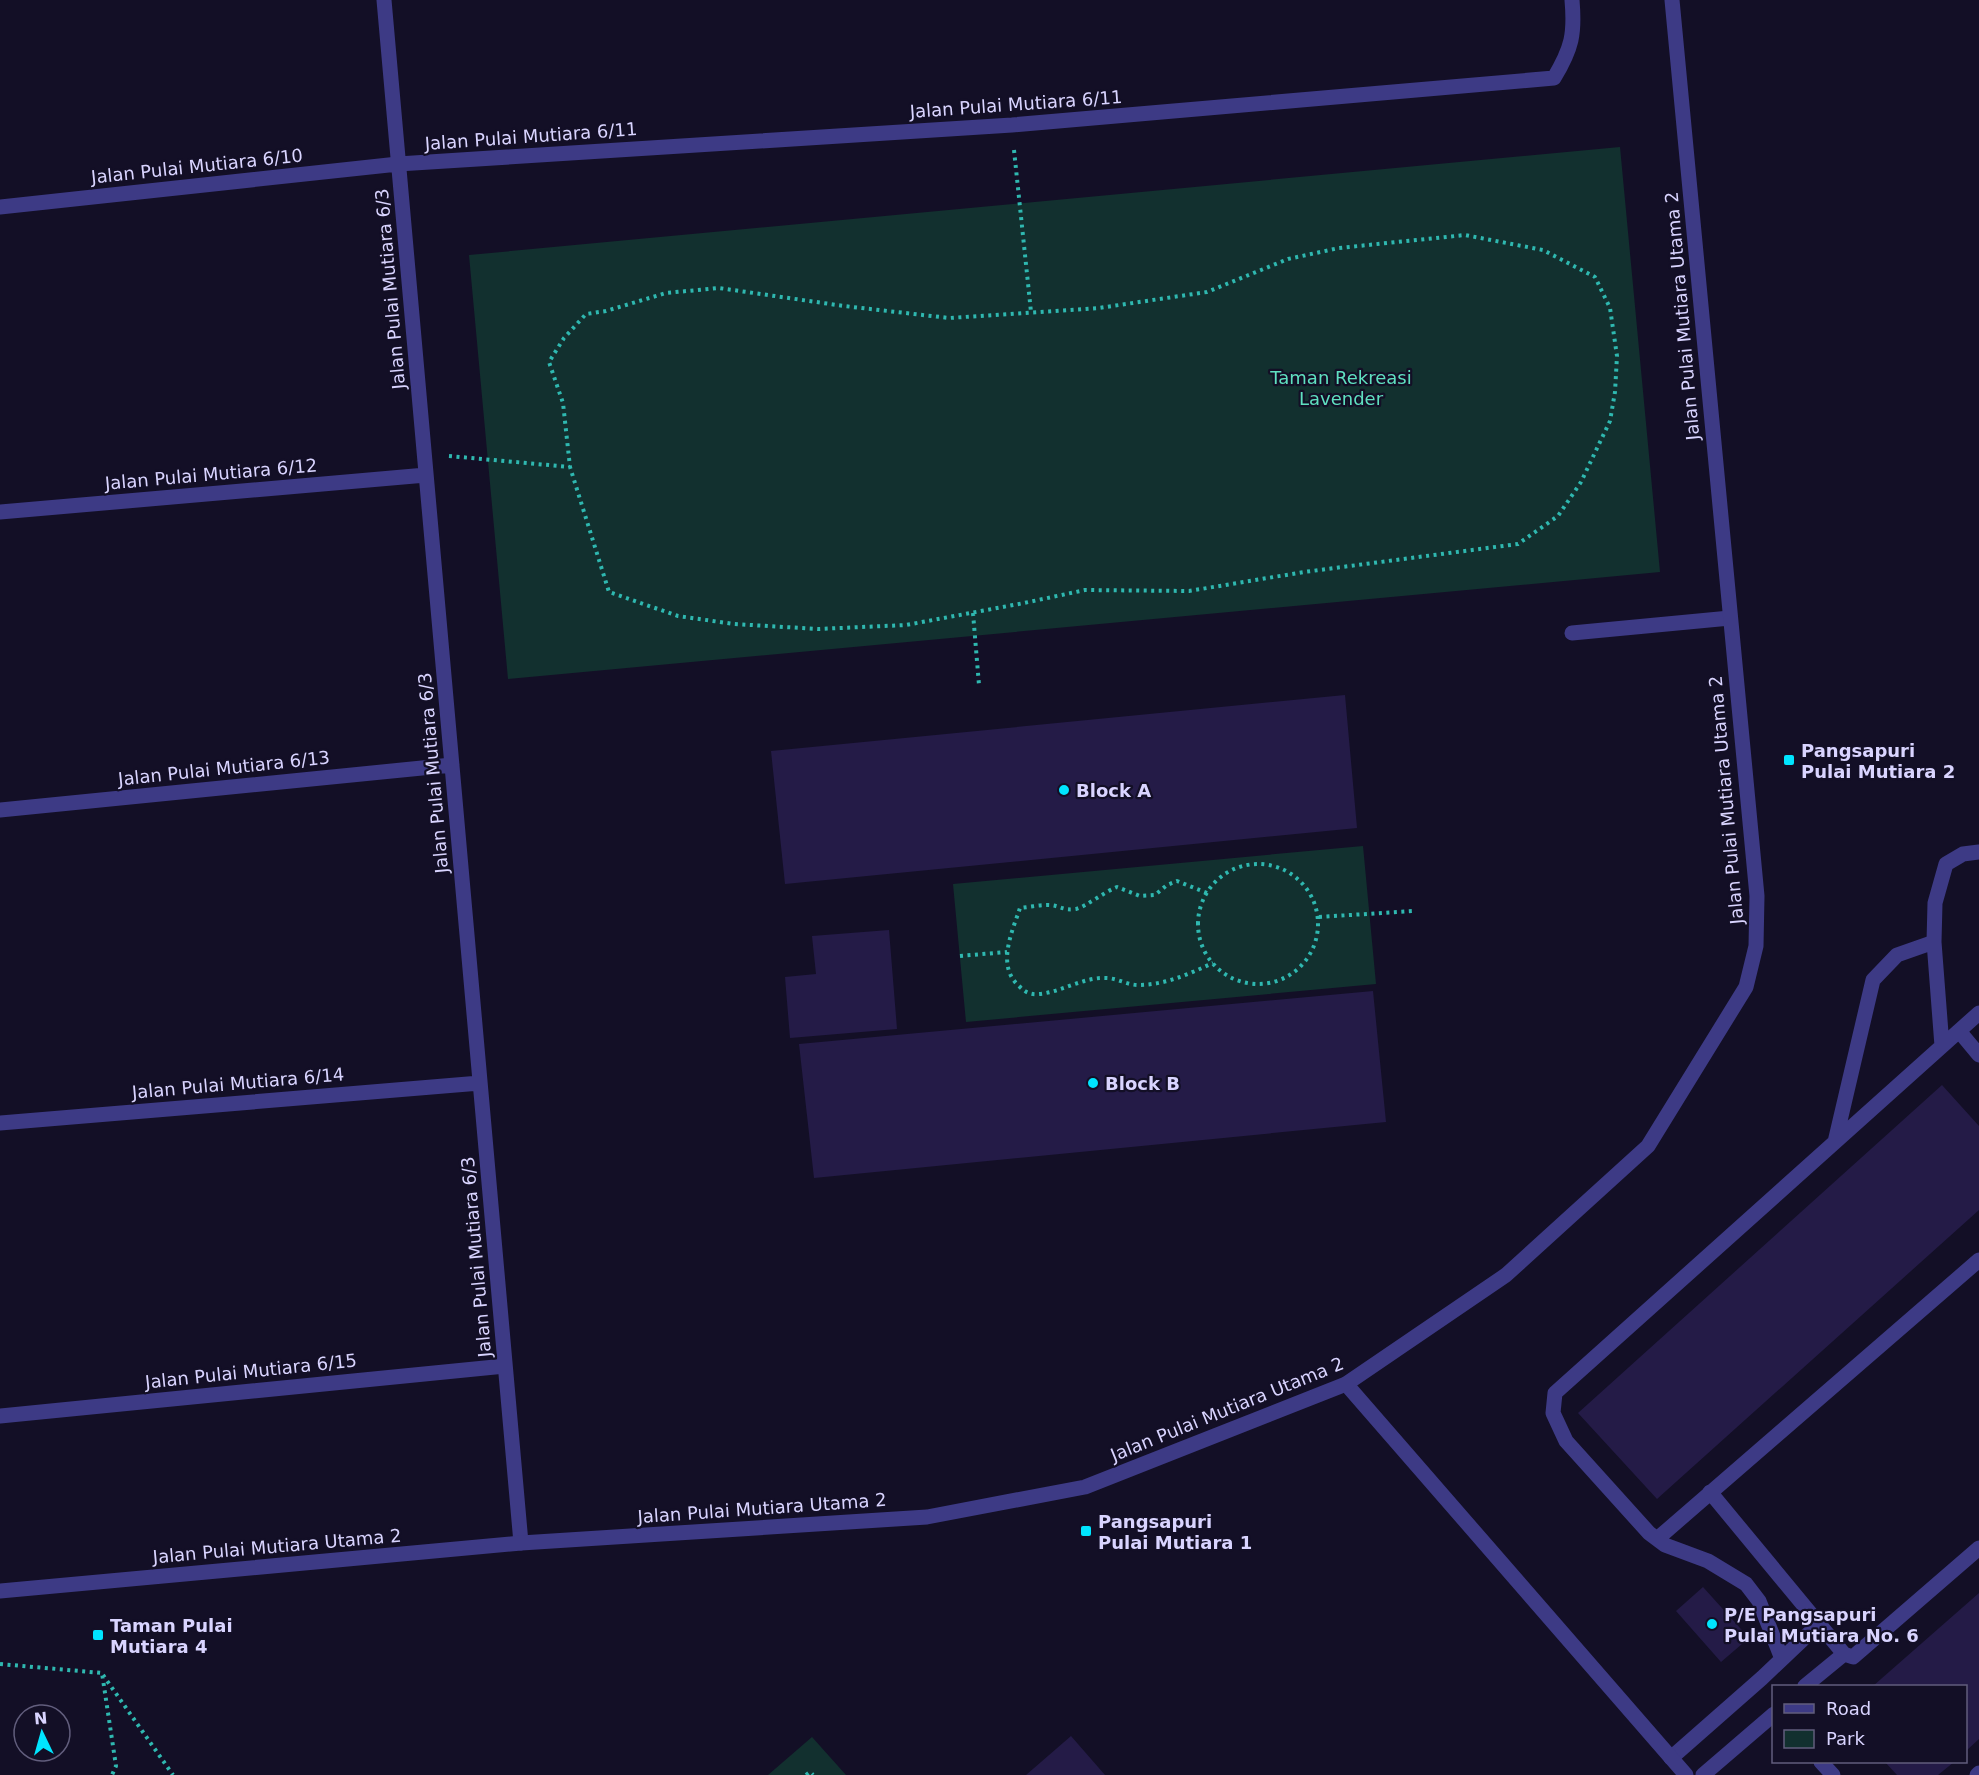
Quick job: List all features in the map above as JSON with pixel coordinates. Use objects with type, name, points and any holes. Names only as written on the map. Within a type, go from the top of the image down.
[{"type":"street","name":"Jalan Pulai Mutiara 6/3","points":[[384,0],[521,1543]]},
{"type":"street","name":"Jalan Pulai Mutiara 6/11","points":[[398,164],[1012,125],[1554,78],[1567,56],[1574,25],[1572,0]]},
{"type":"street","name":"Jalan Pulai Mutiara Utama 2","points":[[0,1592],[521,1543],[927,1517],[1085,1487],[1346,1384],[1506,1275],[1648,1146],[1746,987],[1756,946],[1757,896],[1672,0]]},
{"type":"street","name":"Jalan Pulai Mutiara 6/10","points":[[0,207],[398,164]]},
{"type":"street","name":"Jalan Pulai Mutiara 6/12","points":[[0,512],[426,475]]},
{"type":"street","points":[[1572,633],[1730,618]]},
{"type":"street","name":"Jalan Pulai Mutiara 6/13","points":[[0,810],[452,765]]},
{"type":"street","points":[[1942,1046],[1934,942],[1935,903],[1946,864],[1963,854],[1979,852]]},
{"type":"street","points":[[1835,1142],[1873,980],[1897,955],[1934,942]]},
{"type":"street","points":[[1782,1659],[1759,1601],[1746,1584],[1708,1561],[1665,1545],[1649,1533],[1566,1441],[1553,1413],[1555,1393],[1979,1013]]},
{"type":"street","points":[[1959,1031],[1979,1054]]},
{"type":"street","name":"Jalan Pulai Mutiara 6/14","points":[[0,1123],[480,1083]]},
{"type":"street","points":[[1657,1539],[1979,1260]]},
{"type":"street","name":"Jalan Pulai Mutiara 6/15","points":[[0,1416],[505,1366]]},
{"type":"street","points":[[1346,1384],[1686,1775]]},
{"type":"street","points":[[1710,1492],[1844,1654],[1853,1657],[1979,1548]]},
{"type":"street","points":[[1671,1758],[1819,1624]]},
{"type":"street","points":[[1806,1685],[1844,1654]]},
{"type":"street","points":[[1703,1775],[1772,1715]]},
{"type":"street","points":[[1823,1763],[1833,1775]]},
{"type":"path","points":[[1012,125],[1031,312]]},
{"type":"path","points":[[1465,235],[1543,250],[1595,277],[1610,308],[1617,356],[1615,392],[1610,422],[1581,482],[1558,516],[1518,544],[1304,572],[1189,591],[1085,590],[906,625],[818,629],[734,624],[678,616],[609,592],[570,467],[563,403],[549,363],[564,338],[586,314],[606,311],[666,293],[719,288],[949,318],[1099,308],[1207,292],[1288,259],[1340,248],[1465,235]]},
{"type":"path","points":[[424,454],[570,467]]},
{"type":"path","points":[[973,613],[980,685]]},
{"type":"path","points":[[1265,864],[1285,870],[1302,881],[1313,898],[1318,917],[1317,937],[1310,955],[1298,970],[1281,980],[1262,984],[1242,982],[1225,974],[1213,963],[1201,944],[1197,924],[1201,904],[1207,893],[1210,886],[1226,872],[1245,865],[1265,864]]},
{"type":"path","points":[[1207,893],[1177,882],[1167,885],[1155,895],[1140,896],[1117,887],[1074,909],[1063,910],[1050,905],[1020,908],[1007,952],[1009,974],[1016,984],[1027,993],[1038,995],[1085,980],[1107,978],[1135,985],[1158,984],[1187,975],[1213,963]]},
{"type":"path","points":[[1318,917],[1413,911]]},
{"type":"path","points":[[960,956],[1007,952]]},
{"type":"path","points":[[0,1664],[102,1674],[173,1775]]},
{"type":"path","points":[[102,1674],[117,1766],[112,1775]]},
{"type":"path","points":[[807,1775],[810,1772],[813,1775]]},
{"type":"green space","name":"Taman Rekreasi Lavender","points":[[1620,147],[1660,572],[508,679],[469,255]]},
{"type":"green space","points":[[1363,846],[1376,984],[966,1022],[953,884]]},
{"type":"green space","points":[[812,1737],[846,1775],[768,1775]]},
{"type":"building","name":"Block A","points":[[1345,695],[1357,828],[785,884],[771,751]]},
{"type":"building","points":[[889,930],[897,1029],[790,1038],[785,977],[816,974],[812,936]]},
{"type":"building","name":"Block B","points":[[1373,991],[1386,1122],[814,1178],[799,1044]]},
{"type":"building","points":[[1942,1085],[1979,1126],[1979,1210],[1657,1499],[1578,1413]]},
{"type":"building","name":"P/E Pangsapuri Pulai Mutiara No. 6","points":[[1703,1587],[1749,1638],[1721,1662],[1676,1611]]},
{"type":"building","points":[[1979,1593],[1979,1739],[1967,1750],[1967,1685],[1874,1685]]},
{"type":"building","points":[[1071,1736],[1105,1775],[1026,1775]]},
{"type":"building","points":[[1886,1763],[1953,1763],[1938,1775],[1897,1775]]},
{"type":"place","name":"Pangsapuri Pulai Mutiara 2","points":[[1789,760]]},
{"type":"place","name":"Block A","points":[[1064,790]]},
{"type":"place","name":"Block B","points":[[1093,1083]]},
{"type":"place","name":"Pangsapuri Pulai Mutiara 1","points":[[1086,1531]]},
{"type":"place","name":"P/E Pangsapuri Pulai Mutiara No. 6","points":[[1712,1624]]},
{"type":"place","name":"Taman Pulai Mutiara 4","points":[[98,1635]]}]
